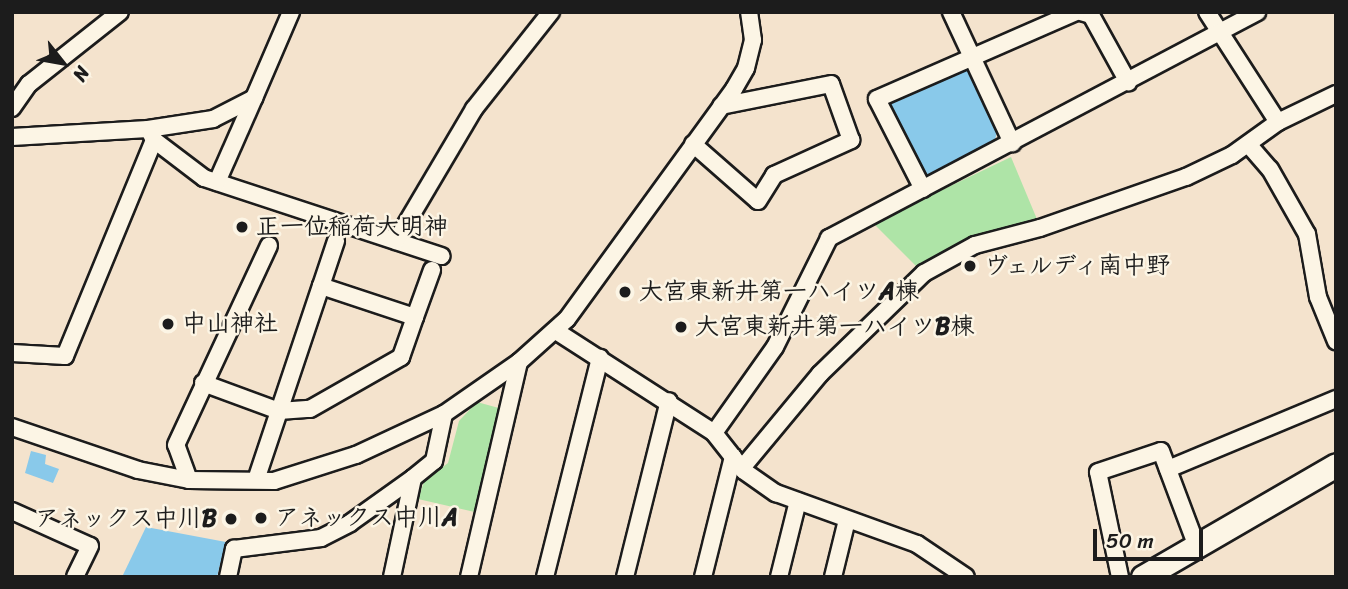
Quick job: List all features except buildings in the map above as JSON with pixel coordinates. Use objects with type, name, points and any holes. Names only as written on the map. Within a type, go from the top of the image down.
[{"type":"street","points":[[12,108],[29,84],[120,12]]},
{"type":"street","points":[[396,242],[474,109],[551,12]]},
{"type":"street","points":[[12,427],[138,470],[189,480],[274,481],[356,455],[444,414],[519,362],[556,331],[694,144],[746,68],[753,40],[748,12]]},
{"type":"street","points":[[951,12],[976,58],[1012,143]]},
{"type":"street","points":[[923,189],[877,99],[1078,12],[1091,15],[1128,82]]},
{"type":"street","points":[[1207,12],[1278,122]]},
{"type":"street","points":[[714,433],[775,347],[824,243],[1257,12]]},
{"type":"street","points":[[217,183],[287,13]]},
{"type":"street","points":[[694,144],[758,201],[774,175],[851,140],[831,84],[721,106]]},
{"type":"street","points":[[703,577],[738,463],[820,374],[924,273],[985,242],[1040,228],[1186,177],[1248,144],[1278,122],[1336,94]]},
{"type":"street","points":[[12,137],[151,135],[213,119],[254,98]]},
{"type":"street","points":[[151,135],[217,183],[396,242],[437,263],[401,357],[310,409],[279,411],[203,383]]},
{"type":"street","points":[[12,353],[65,356],[151,135]]},
{"type":"street","points":[[1248,144],[1269,169],[1307,234],[1318,297],[1336,341]]},
{"type":"street","points":[[256,480],[336,241]]},
{"type":"street","points":[[189,480],[176,445],[269,246]]},
{"type":"street","points":[[321,286],[415,317]]},
{"type":"street","points":[[556,331],[669,401],[714,433],[738,463],[776,493],[917,544],[966,577]]},
{"type":"street","points":[[545,577],[600,358]]},
{"type":"street","points":[[468,577],[519,362]]},
{"type":"street","points":[[1168,469],[1336,398]]},
{"type":"street","points":[[625,577],[669,401]]},
{"type":"street","points":[[228,577],[234,549],[321,538],[350,523],[412,478],[434,461],[444,414]]},
{"type":"street","points":[[1120,577],[1098,472],[1161,451],[1197,547]]},
{"type":"street","points":[[1143,577],[1336,465]]},
{"type":"street","points":[[392,577],[412,478]]},
{"type":"street","points":[[779,577],[798,501]]},
{"type":"street","points":[[12,511],[90,546],[75,577]]},
{"type":"street","points":[[833,577],[847,520]]},
{"type":"green space","points":[[1011,157],[1039,224],[920,270],[873,223]]},
{"type":"green space","points":[[477,402],[506,410],[479,513],[418,499],[424,482],[448,463],[459,421]]},
{"type":"water","points":[[964,68],[972,70],[997,132],[995,140],[930,177],[922,175],[888,107],[891,99]]},
{"type":"water","points":[[31,451],[46,455],[45,464],[59,469],[53,483],[25,473]]},
{"type":"water","points":[[146,527],[226,542],[217,577],[122,577]]},
{"type":"place","name":"正一位稲荷大明神","points":[[242,227]]},
{"type":"place","name":"ヴェルディ南中野","points":[[970,266]]},
{"type":"place","name":"大宮東新井第一ハイツA棟","points":[[625,292]]},
{"type":"place","name":"中山神社","points":[[168,324]]},
{"type":"place","name":"大宮東新井第一ハイツB棟","points":[[681,327]]},
{"type":"place","name":"アネックス中川A","points":[[261,518]]},
{"type":"place","name":"アネックス中川B","points":[[231,519]]}]
